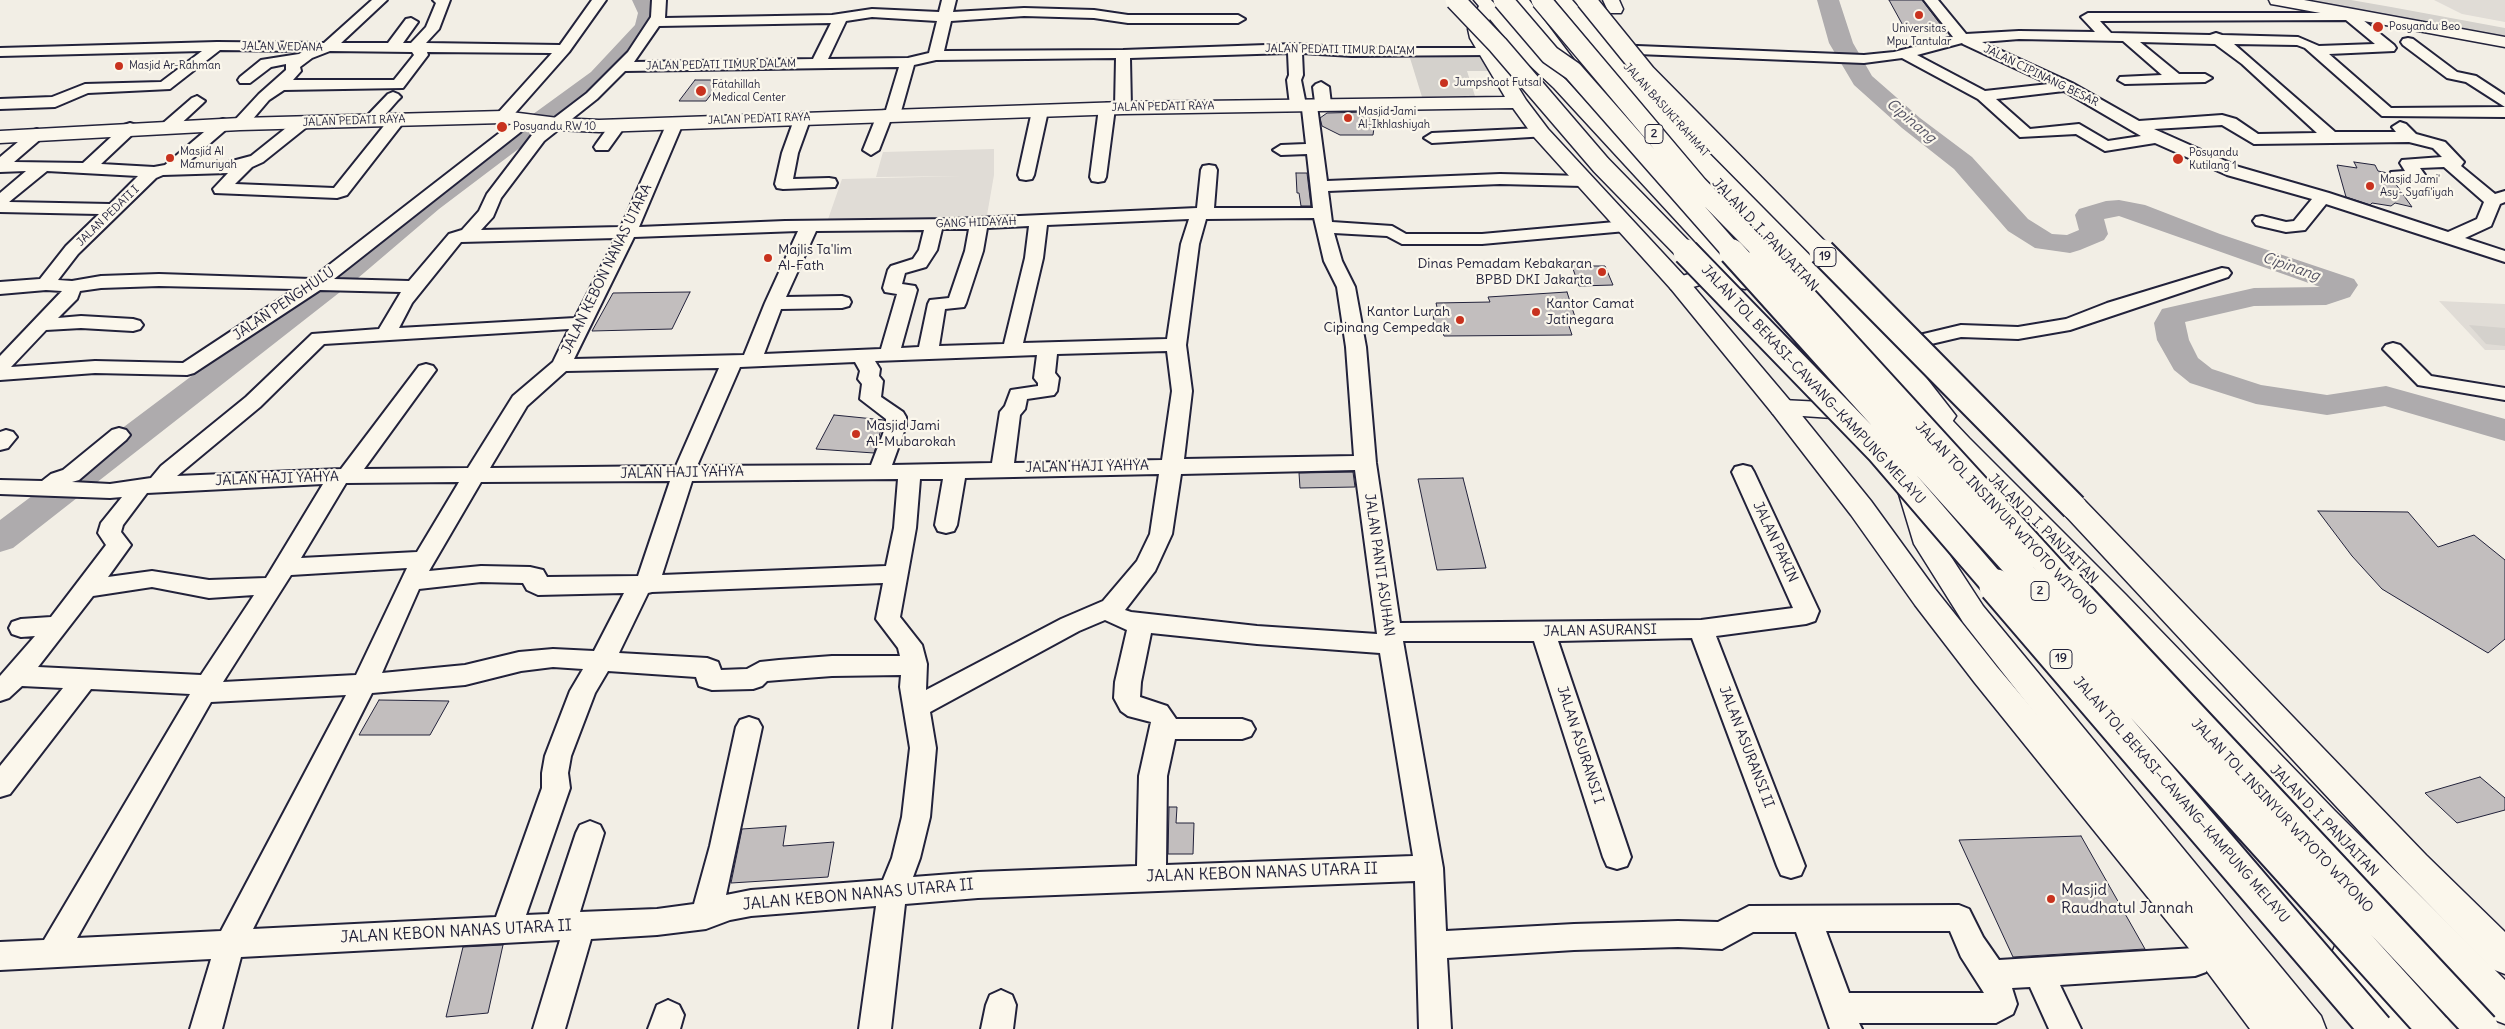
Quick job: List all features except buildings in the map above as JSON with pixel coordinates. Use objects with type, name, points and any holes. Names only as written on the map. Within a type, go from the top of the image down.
[{"type":"main road","name":"JALAN TOL BEKASI–CAWANG–KAMPUNG MELAYU","points":[[1455,0],[1498,45],[1601,165],[1880,452],[2221,845],[2376,1029]]},
{"type":"main road","points":[[1508,0],[1652,171],[1666,195]]},
{"type":"main road","name":"JALAN TOL INSINYUR WIYOTO WIYONO","points":[[1520,0],[1573,70],[1676,190],[2434,1029]]},
{"type":"main road","name":"JALAN TOL INSINYUR WIYOTO WIYONO","points":[[1541,0],[1698,186],[1773,263],[2025,541],[2482,1029]]},
{"type":"main road","name":"JALAN D. I. PANJAITAN","points":[[1549,0],[1661,124],[1960,444],[2110,596],[2322,820],[2505,1006]]},
{"type":"main road","points":[[1563,0],[1738,205],[1773,263]]},
{"type":"main road","name":"JALAN BASUKI RAHMAT","points":[[1570,0],[1648,92],[1916,380],[1958,435],[1960,444]]},
{"type":"main road","name":"19","points":[[1586,0],[1646,74],[2074,507],[2407,859],[2505,957]]},
{"type":"main road","points":[[2276,0],[2451,25],[2505,28]]},
{"type":"main road","points":[[1490,2],[1558,62],[1573,70]]},
{"type":"main road","points":[[1490,2],[1477,28],[1488,51],[1518,102],[1541,133],[1679,284],[1782,408],[1861,508],[1925,597],[1986,676],[2218,956],[2273,1029]]},
{"type":"main road","points":[[1490,2],[1530,56],[1571,95],[1644,176],[1666,195],[1790,330],[1901,458],[2350,953],[2416,1029]]},
{"type":"main road","points":[[1610,3],[1667,72],[1912,326],[2074,507]]},
{"type":"main road","points":[[2356,11],[2428,28],[2451,25],[2505,42]]},
{"type":"main road","name":"JALAN PEDATI RAYA","points":[[0,137],[130,128],[503,116],[554,124],[618,125],[1313,100],[1518,102]]},
{"type":"main road","points":[[1616,128],[1637,123],[1661,124]]},
{"type":"main road","points":[[1679,284],[1732,268]]},
{"type":"main road","points":[[1790,330],[1787,323],[1788,317],[1800,310],[1823,310],[1847,321]]},
{"type":"main road","points":[[1782,408],[1862,412]]},
{"type":"main road","points":[[1901,458],[1928,544],[1973,614],[2307,1029]]},
{"type":"main road","points":[[2350,953],[2363,980],[2398,1029]]},
{"type":"street","points":[[245,80],[266,63],[290,58],[303,58],[328,47],[380,0]]},
{"type":"street","points":[[280,85],[356,87],[398,85],[421,55],[416,46],[432,29],[444,0],[440,0]]},
{"type":"street","points":[[503,116],[564,49],[598,0]]},
{"type":"street","name":"JALAN PEDATI TIMUR DALAM","points":[[384,335],[415,287],[455,238],[467,235],[487,213],[493,198],[538,138],[622,67],[655,22],[660,9],[659,0]]},
{"type":"street","points":[[936,56],[947,17],[949,0]]},
{"type":"street","points":[[1931,0],[1962,39]]},
{"type":"street","points":[[655,22],[784,12],[840,18],[872,13],[947,17],[1079,7],[1126,13],[1236,19],[1233,1]]},
{"type":"street","points":[[2108,38],[2088,17],[2192,17],[2356,11],[2382,42],[2390,48],[2314,50]]},
{"type":"street","points":[[1098,177],[1128,54],[1126,13]]},
{"type":"street","points":[[2192,17],[2247,61],[2331,137]]},
{"type":"street","points":[[819,63],[840,18]]},
{"type":"street","points":[[393,47],[411,22]]},
{"type":"street","points":[[2382,42],[2432,42],[2424,34],[2428,28]]},
{"type":"street","points":[[1612,49],[1857,58],[1904,54],[1962,39],[2018,35],[2298,41],[2306,43],[2387,112],[2386,115],[2410,137]]},
{"type":"street","points":[[2126,38],[2176,79]]},
{"type":"street","name":"JALAN CIPINANG BESAR","points":[[1962,39],[2012,59],[2067,86],[2158,138],[2234,171],[2323,197],[2505,257]]},
{"type":"street","points":[[2408,42],[2452,75],[2471,79],[2505,102]]},
{"type":"street","points":[[0,104],[56,102],[85,89],[165,86],[217,46]]},
{"type":"street","name":"JALAN WEDANA","points":[[0,52],[217,46],[416,46],[564,49]]},
{"type":"street","points":[[341,63],[357,47]]},
{"type":"street","name":"JALAN PEDATI TIMUR DALAM","points":[[622,67],[908,62],[936,56],[1128,54],[1295,48],[1337,52],[1488,51]]},
{"type":"street","name":"JALAN PANTI ASUHAN","points":[[1295,48],[1296,75],[1294,80],[1313,100],[1314,149],[1324,220],[1332,261],[1346,287],[1356,347],[1366,462],[1389,638],[1401,692],[1429,868],[1435,1029]]},
{"type":"street","points":[[1904,54],[1983,96],[2002,110],[2026,134],[2079,129],[2106,146],[2158,138]]},
{"type":"street","name":"JALAN PEDATI I","points":[[46,284],[72,250],[114,209],[162,171],[231,124],[280,85],[294,71],[292,66],[303,58]]},
{"type":"street","points":[[871,150],[888,115],[908,62]]},
{"type":"street","points":[[2124,80],[2205,78]]},
{"type":"street","points":[[1983,96],[2067,86]]},
{"type":"street","points":[[371,121],[393,97]]},
{"type":"street","points":[[168,127],[197,101]]},
{"type":"street","points":[[1026,175],[1040,111]]},
{"type":"street","points":[[2387,112],[2505,112]]},
{"type":"street","points":[[803,117],[790,153],[783,184],[829,183]]},
{"type":"street","points":[[302,123],[264,154],[246,164],[221,190],[330,194],[341,191],[397,120]]},
{"type":"street","name":"JALAN PENGHULU","points":[[0,374],[95,367],[187,369],[326,285],[526,120]]},
{"type":"street","points":[[2135,126],[2226,121],[2254,139],[2410,137],[2435,142],[2456,162]]},
{"type":"street","name":"JALAN KEBON NANAS UTARA","points":[[472,476],[520,401],[561,365],[628,232],[675,123]]},
{"type":"street","points":[[602,147],[618,125]]},
{"type":"street","points":[[88,167],[130,128]]},
{"type":"street","points":[[1432,138],[1541,133]]},
{"type":"street","points":[[3,163],[37,134]]},
{"type":"street","points":[[1281,150],[1314,149]]},
{"type":"street","points":[[2397,176],[2418,175],[2408,163],[2456,162]]},
{"type":"street","points":[[2448,239],[2485,222],[2499,198],[2452,167],[2456,162]]},
{"type":"street","points":[[3,163],[162,171],[221,169],[246,164]]},
{"type":"street","points":[[0,202],[43,166]]},
{"type":"street","points":[[917,707],[1070,626],[1112,607],[1147,565],[1161,534],[1171,466],[1176,448],[1182,390],[1176,346],[1190,244],[1202,214],[1209,170]]},
{"type":"street","points":[[1320,186],[1462,182],[1500,178],[1583,181]]},
{"type":"street","points":[[2262,221],[2286,227],[2299,226],[2323,197]]},
{"type":"street","points":[[0,207],[114,209]]},
{"type":"street","name":"GANG HIDAYAH","points":[[467,235],[564,236],[628,232],[934,225],[1202,214],[1324,220],[1392,231],[1402,239],[1482,239],[1626,226]]},
{"type":"street","points":[[1012,350],[1033,265],[1039,220]]},
{"type":"street","points":[[928,352],[937,304],[957,303],[974,251],[979,223]]},
{"type":"street","points":[[889,354],[908,290],[892,288],[898,269],[920,263],[928,250],[934,225]]},
{"type":"street","points":[[507,929],[536,840],[556,788],[555,773],[558,756],[583,691],[602,662],[644,585],[684,472],[777,298],[809,227]]},
{"type":"street","points":[[1885,348],[1961,331],[2018,333],[2070,324],[2114,307],[2222,273]]},
{"type":"street","points":[[0,288],[46,284],[72,287],[100,282],[158,280],[415,287]]},
{"type":"street","points":[[0,367],[65,300],[72,287]]},
{"type":"street","points":[[777,298],[842,302]]},
{"type":"street","points":[[40,325],[81,322],[133,325]]},
{"type":"street","points":[[8,684],[58,626],[120,545],[109,533],[112,524],[135,496],[253,402],[313,342],[324,337],[582,323]]},
{"type":"street","points":[[561,365],[742,361],[1048,348],[1176,346]]},
{"type":"street","points":[[1002,468],[1010,412],[1015,409],[1018,394],[1047,391],[1049,378],[1044,378],[1048,348]]},
{"type":"street","points":[[2393,349],[2425,381],[2505,394]]},
{"type":"street","points":[[864,356],[865,365],[870,369],[868,379],[873,381],[870,399],[896,418],[896,426],[879,472]]},
{"type":"street","points":[[53,953],[205,689],[278,577],[318,508],[426,370]]},
{"type":"street","points":[[48,489],[59,480],[71,475],[119,435]]},
{"type":"street","name":"JALAN HAJI YAHYA","points":[[0,487],[74,491],[343,476],[472,476],[684,472],[910,472],[1002,468],[1366,462]]},
{"type":"street","points":[[946,525],[955,471]]},
{"type":"street","points":[[875,1029],[892,893],[906,858],[916,817],[923,748],[913,687],[914,664],[909,642],[888,619],[905,528],[910,472]]},
{"type":"street","name":"JALAN PAKIN","points":[[1743,472],[1807,611]]},
{"type":"street","points":[[206,1029],[230,944],[364,684],[417,570],[472,476]]},
{"type":"street","points":[[87,588],[152,580],[209,589],[392,560],[417,570],[481,574],[530,574],[535,576],[535,584],[538,586],[644,585],[844,574],[895,574]]},
{"type":"street","name":"JALAN ASURANSI","points":[[1112,607],[1117,618],[1256,635],[1389,638],[1543,632],[1701,629],[1800,618],[1806,615],[1807,611]]},
{"type":"street","points":[[1141,622],[1128,682],[1127,698],[1130,704],[1137,710],[1162,716],[1163,730],[1154,776],[1151,877]]},
{"type":"street","points":[[21,628],[58,626]]},
{"type":"street","name":"JALAN ASURANSI II","points":[[1701,629],[1790,866]]},
{"type":"street","name":"JALAN ASURANSI I","points":[[1543,632],[1617,857]]},
{"type":"street","points":[[8,684],[86,678],[205,689],[364,684],[465,675],[535,659],[553,658],[709,668],[708,679],[712,680],[752,679],[760,672],[779,670],[832,666],[884,667],[914,664]]},
{"type":"street","points":[[0,786],[86,678]]},
{"type":"street","points":[[706,916],[726,837],[749,727]]},
{"type":"street","points":[[1163,730],[1242,729]]},
{"type":"street","points":[[549,1029],[569,926],[573,891],[590,833]]},
{"type":"street","name":"JALAN KEBON NANAS UTARA II","points":[[0,956],[657,922],[706,916],[728,907],[751,903],[978,885],[1429,868]]},
{"type":"street","points":[[1433,945],[1574,937],[1678,934],[1722,936],[1749,918],[1806,917],[1959,918],[1972,947],[1991,975],[2002,1004],[1996,1008],[1843,1019],[1806,917]]},
{"type":"street","points":[[1991,975],[2194,962]]},
{"type":"street","points":[[2038,972],[2065,1029]]},
{"type":"shaded area","points":[[2277,0],[2351,0],[2505,28],[2505,42]]},
{"type":"shaded area","points":[[2434,0],[2505,0],[2505,22],[2462,14]]},
{"type":"shaded area","name":"Jumpshoot Futsal","points":[[1486,56],[1491,71],[1467,71],[1475,96],[1422,97],[1410,58]]},
{"type":"shaded area","points":[[994,149],[994,175],[986,221],[826,225],[842,179],[964,176],[876,177],[883,152]]},
{"type":"shaded area","points":[[2439,301],[2505,304],[2505,350],[2485,350]]},
{"type":"shaded area","points":[[2469,325],[2505,328],[2505,346],[2486,344]]},
{"type":"waterway","points":[[0,539],[348,272],[429,203],[599,77],[646,27],[649,13],[643,0]]},
{"type":"waterway","name":"Cipinang","points":[[1828,0],[1841,43],[1863,80],[1911,123],[1963,163],[2018,225],[2045,242],[2070,244],[2094,234],[2089,215],[2106,209],[2119,208],[2135,211],[2210,240],[2343,285],[2339,291],[2326,296],[2254,297],[2173,316],[2169,323],[2173,340],[2185,363],[2201,376],[2256,394],[2327,405],[2386,396],[2505,430]]},
{"type":"place","name":"Universitas Mpu Tantular","points":[[1919,15]]},
{"type":"place","name":"Posyandu Beo","points":[[2378,27]]},
{"type":"place","name":"Masjid Ar-Rahman","points":[[119,66]]},
{"type":"place","name":"Jumpshoot Futsal","points":[[1444,83]]},
{"type":"place","name":"Fatahillah Medical Center","points":[[701,91]]},
{"type":"place","name":"Masjid Jami Al-Ikhlashiyah","points":[[1348,118]]},
{"type":"place","name":"Posyandu RW 10","points":[[502,127]]},
{"type":"place","name":"Masjid Al Mamuriyah","points":[[170,158]]},
{"type":"place","name":"Posyandu Kutilang 1","points":[[2178,159]]},
{"type":"place","name":"Masjid Jami' Asy- Syafi'iyah","points":[[2370,186]]},
{"type":"place","name":"Majlis Ta'lim Al-Fath","points":[[768,258]]},
{"type":"place","name":"Dinas Pemadam Kebakaran BPBD DKI Jakarta","points":[[1602,272]]},
{"type":"place","name":"Kantor Camat Jatinegara","points":[[1536,312]]},
{"type":"place","name":"Kantor Lurah Cipinang Cempedak","points":[[1460,320]]},
{"type":"place","name":"Masjid Jami Al-Mubarokah","points":[[856,434]]},
{"type":"place","name":"Masjid Raudhatul Jannah","points":[[2051,899]]}]
